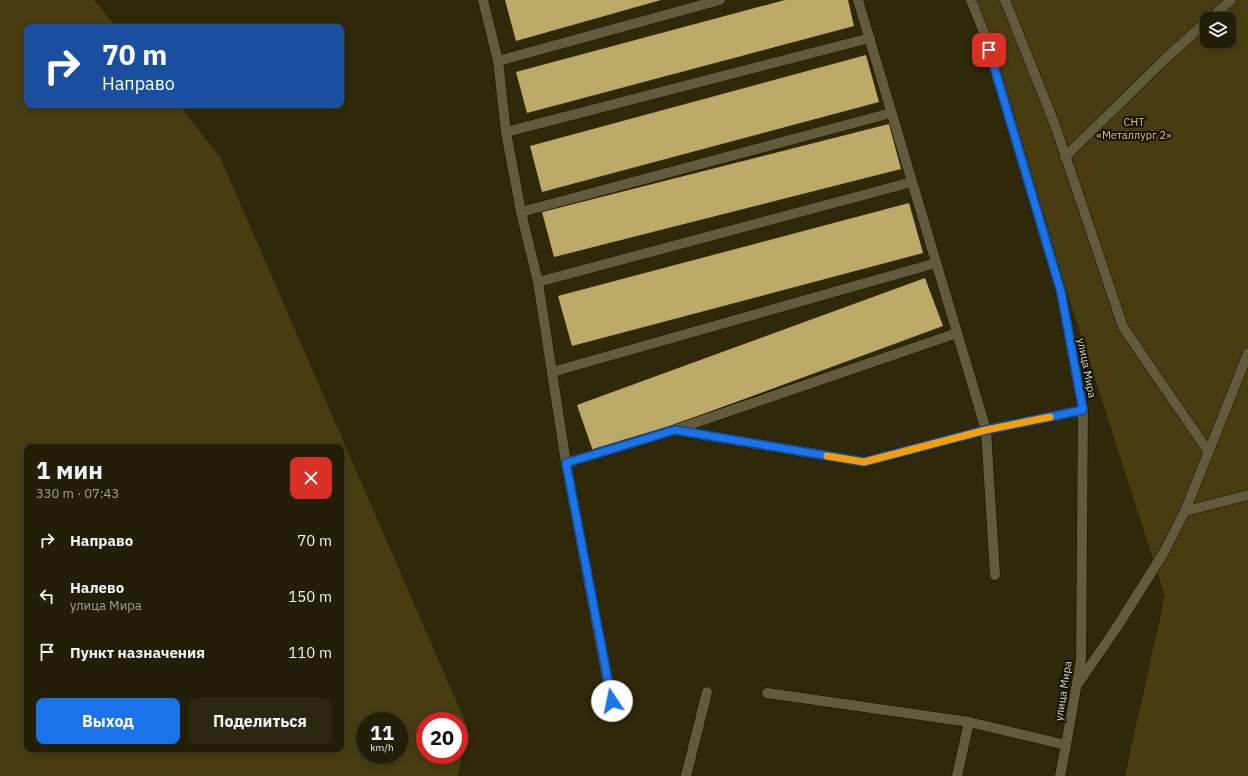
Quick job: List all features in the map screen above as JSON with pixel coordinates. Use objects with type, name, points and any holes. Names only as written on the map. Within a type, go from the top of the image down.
[{"type":"street","points":[[483,0],[498,61],[506,132],[521,212],[538,282],[566,463],[614,716]]},
{"type":"street","points":[[498,61],[720,0]]},
{"type":"street","points":[[858,0],[986,430],[995,576]]},
{"type":"street","name":"улица Мира","points":[[971,0],[985,35],[1061,292],[1083,410],[1081,660],[1060,776]]},
{"type":"street","points":[[1005,0],[1055,125],[1123,327],[1208,451]]},
{"type":"street","points":[[1218,12],[1231,0]]},
{"type":"street","points":[[1065,157],[1164,60],[1200,27]]},
{"type":"street","points":[[506,132],[870,38]]},
{"type":"street","points":[[521,212],[891,113]]},
{"type":"street","points":[[538,282],[912,182]]},
{"type":"street","points":[[552,372],[936,263]]},
{"type":"street","points":[[566,463],[675,430],[957,333]]},
{"type":"street","points":[[1077,685],[1115,630],[1162,554],[1185,511],[1248,353]]},
{"type":"street","points":[[675,430],[864,462],[986,430],[1083,410]]},
{"type":"street","points":[[1185,511],[1246,498]]},
{"type":"street","points":[[686,776],[707,692]]},
{"type":"street","points":[[767,693],[969,722],[1066,745]]},
{"type":"street","points":[[957,776],[969,722]]},
{"type":"green space","points":[[0,0],[94,0],[114,24],[24,24],[24,108],[181,108],[220,157],[461,712],[416,712],[416,764],[460,764],[458,776],[0,776]]},
{"type":"green space","name":"СНТ «Металлург 2»","points":[[973,0],[1248,0],[1248,776],[1125,776],[1165,596]]},
{"type":"building","points":[[505,0],[661,0],[516,41]]},
{"type":"building","points":[[785,0],[848,0],[854,26],[527,113],[516,72]]},
{"type":"building","points":[[866,55],[879,102],[542,192],[530,146]]},
{"type":"building","points":[[889,124],[901,169],[554,257],[542,212]]},
{"type":"building","points":[[909,203],[923,253],[572,346],[558,296]]},
{"type":"building","points":[[925,278],[943,326],[594,454],[577,405]]},
{"type":"slow traffic","points":[[827,456],[864,462],[986,430],[1050,417]]},
{"type":"route","points":[[612,701],[566,463],[675,430],[864,462],[986,430],[1083,410],[1061,292],[989,50]]}]
